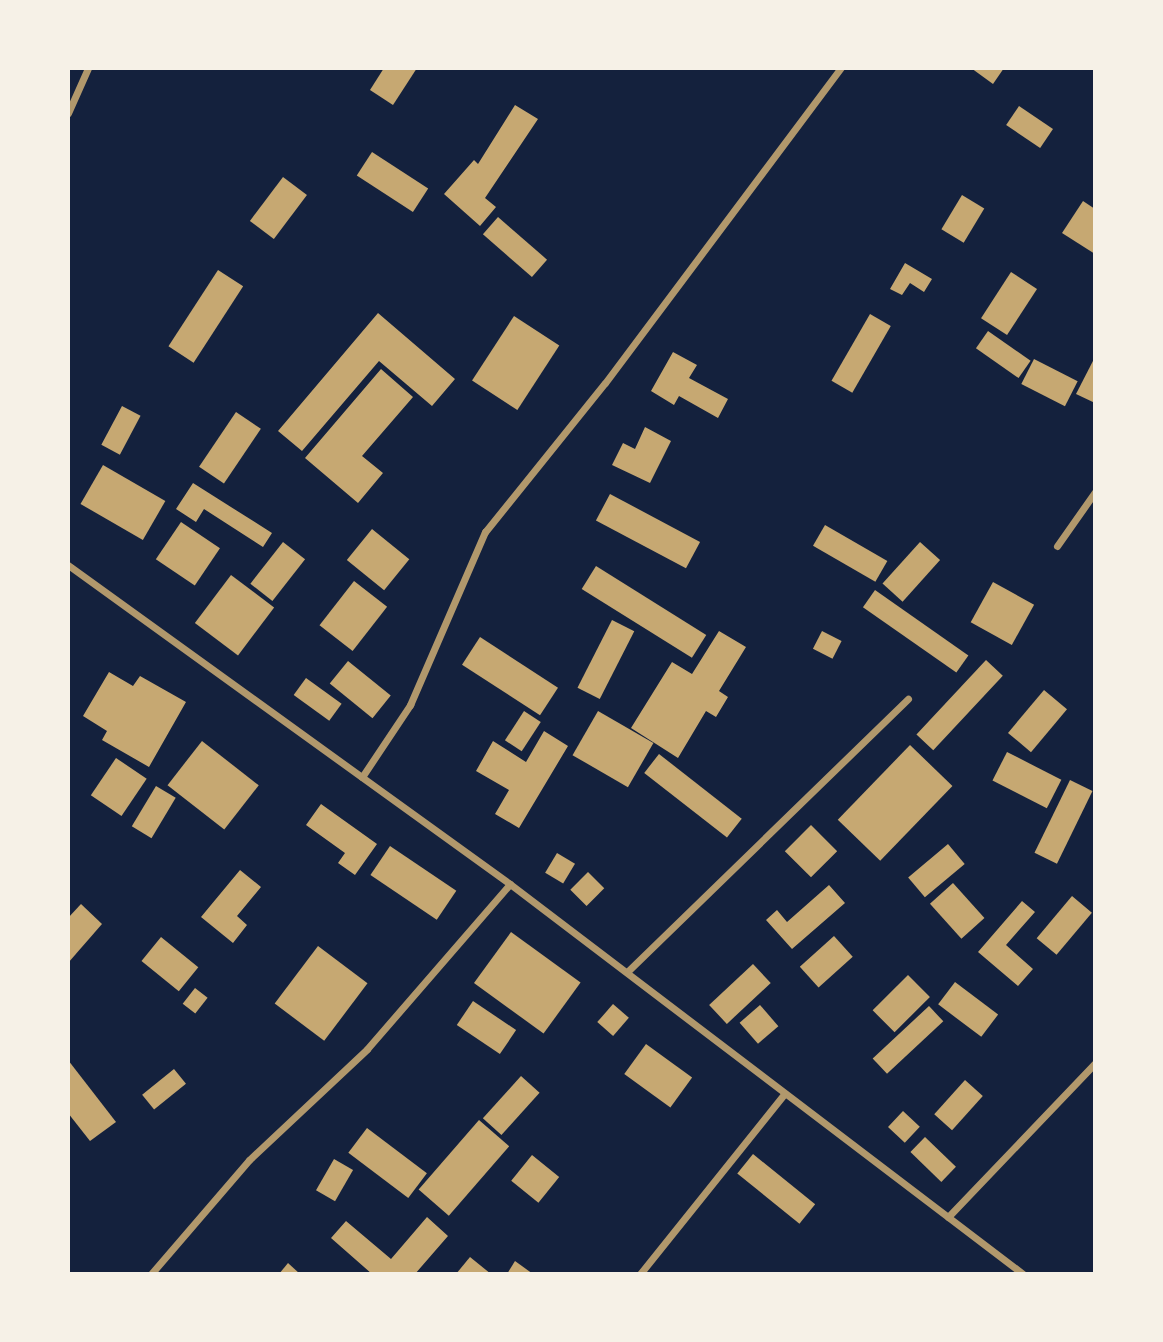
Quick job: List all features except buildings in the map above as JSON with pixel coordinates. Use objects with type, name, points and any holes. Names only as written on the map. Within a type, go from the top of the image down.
[{"type":"street","points":[[68,113],[88,68]]},
{"type":"street","points":[[362,777],[410,705],[485,532],[605,383],[841,68]]},
{"type":"street","points":[[1057,546],[1095,492]]},
{"type":"street","points":[[68,565],[510,884],[1022,1273]]},
{"type":"street","points":[[627,972],[908,699]]},
{"type":"street","points":[[150,1274],[249,1160],[367,1049],[510,884]]},
{"type":"street","points":[[948,1217],[1095,1063]]},
{"type":"street","points":[[640,1274],[784,1094]]}]
